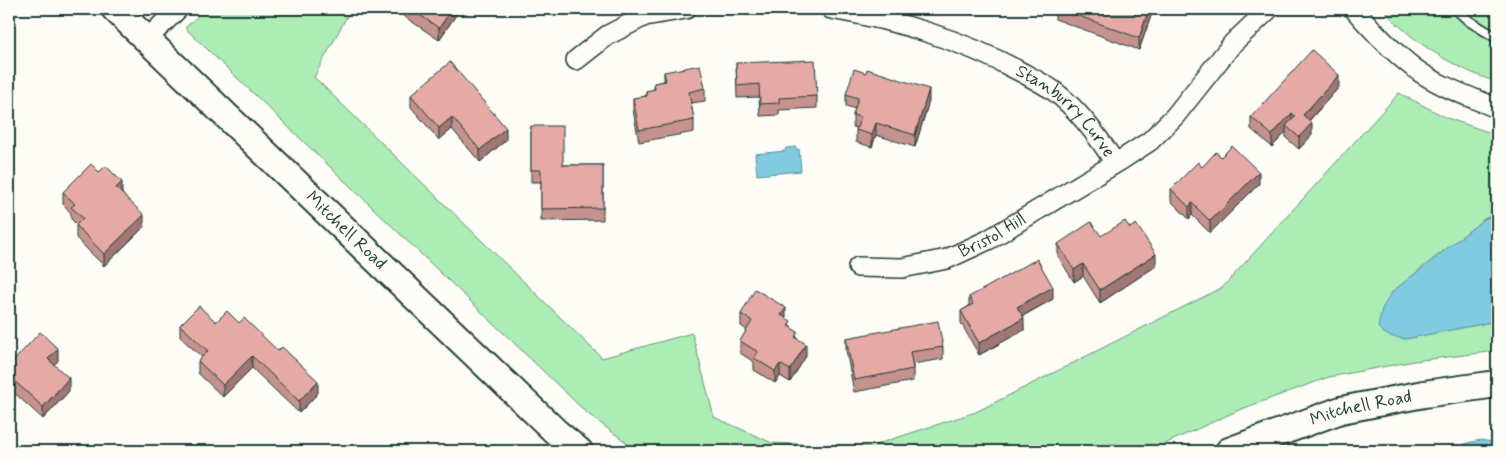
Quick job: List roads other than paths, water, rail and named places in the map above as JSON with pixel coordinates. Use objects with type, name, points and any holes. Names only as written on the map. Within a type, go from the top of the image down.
[{"type":"main road","name":"Mitchell Road","points":[[115,9],[578,451]]},
{"type":"main road","name":"Mitchell Road","points":[[1229,451],[1341,410],[1424,394],[1497,384]]},
{"type":"street","points":[[147,39],[178,9]]},
{"type":"street","points":[[576,60],[608,35],[645,16],[686,9]]},
{"type":"street","name":"Stanburry Curve","points":[[831,9],[877,17],[938,35],[996,59],[1053,90],[1081,115],[1115,163],[1150,141],[1175,116],[1234,43],[1269,9]]},
{"type":"street","points":[[1354,9],[1376,34],[1415,68],[1460,94],[1497,108]]},
{"type":"street","name":"Bristol Hill","points":[[858,267],[902,268],[947,259],[988,240],[1115,163]]},
{"type":"lane","points":[[1456,9],[1469,21],[1497,38]]},
{"type":"water","points":[[796,147],[796,150],[799,149],[801,171],[757,175],[755,154],[785,151],[786,148]]},
{"type":"water","points":[[1497,215],[1497,321],[1405,339],[1384,333],[1378,327],[1382,309],[1392,292],[1484,219]]},
{"type":"water","points":[[1481,440],[1491,442],[1497,446],[1497,451],[1454,451],[1467,443]]}]
